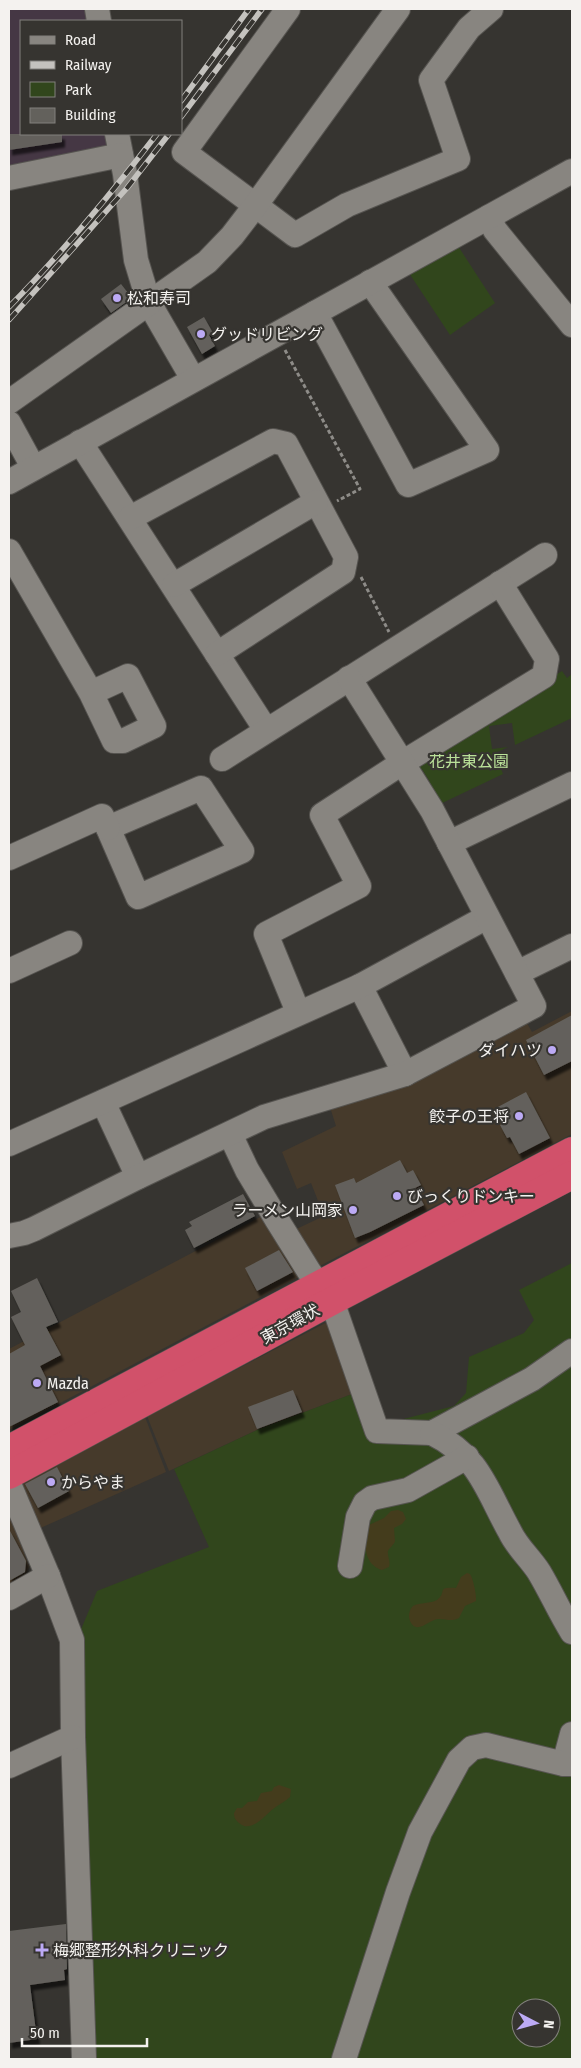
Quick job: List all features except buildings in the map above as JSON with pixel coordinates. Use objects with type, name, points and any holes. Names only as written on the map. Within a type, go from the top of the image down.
[{"type":"highway","name":"東京環状","points":[[9,1475],[572,1151]]},
{"type":"highway","name":"東京環状","points":[[9,1449],[325,1293],[572,1176]]},
{"type":"street","points":[[288,9],[184,152],[295,235],[347,205],[458,159],[431,80],[469,28],[491,9]]},
{"type":"street","points":[[9,402],[207,262],[232,236],[255,206],[398,9]]},
{"type":"street","points":[[10,179],[119,145],[136,260],[149,303],[193,379]]},
{"type":"street","points":[[9,482],[33,467],[572,171]]},
{"type":"street","points":[[488,217],[495,230],[570,318]]},
{"type":"street","points":[[315,313],[408,486],[487,450],[370,282]]},
{"type":"street","points":[[9,423],[33,467]]},
{"type":"street","points":[[130,518],[273,441],[286,444],[346,557],[343,572],[217,654]]},
{"type":"street","points":[[80,442],[266,730]]},
{"type":"street","points":[[174,585],[319,506]]},
{"type":"street","points":[[9,551],[90,693]]},
{"type":"street","points":[[222,758],[545,555]]},
{"type":"street","points":[[298,1012],[266,934],[359,886],[322,816],[402,763],[544,676],[547,659],[500,583]]},
{"type":"street","points":[[9,1236],[34,1229],[138,1176],[283,1110],[406,1074],[534,1006],[422,793],[349,678]]},
{"type":"street","points":[[449,843],[572,784]]},
{"type":"street","points":[[9,858],[102,816],[138,897],[242,851],[201,788],[108,828]]},
{"type":"street","points":[[9,1144],[298,1012],[360,986],[487,917]]},
{"type":"street","points":[[9,970],[70,943]]},
{"type":"street","points":[[517,973],[572,946]]},
{"type":"street","points":[[360,986],[406,1074]]},
{"type":"street","points":[[103,1102],[138,1176]]},
{"type":"street","points":[[230,1134],[247,1170],[325,1293],[377,1431],[432,1433],[453,1444],[467,1457],[488,1487],[510,1534],[539,1572],[570,1620]]},
{"type":"street","points":[[432,1433],[532,1379],[572,1352]]},
{"type":"street","points":[[350,1566],[358,1517],[365,1503],[372,1498],[408,1490],[467,1457]]},
{"type":"street","points":[[9,1484],[48,1576],[72,1640],[73,1737],[84,2059]]},
{"type":"street","points":[[9,1598],[48,1576]]},
{"type":"street","points":[[344,2059],[398,1892],[420,1832],[459,1760],[472,1748],[486,1745],[568,1764],[572,1734]]},
{"type":"street","points":[[9,1766],[73,1737]]},
{"type":"path","points":[[276,334],[360,489],[319,506]]},
{"type":"path","points":[[346,557],[359,572],[390,634]]},
{"type":"shaded area","points":[[9,9],[87,9],[89,20],[20,20],[20,135],[107,135],[106,147],[9,167]]},
{"type":"shaded area","points":[[572,1011],[572,1134],[312,1270],[290,1232],[324,1216],[311,1183],[297,1189],[282,1152],[336,1126],[329,1104],[524,1018],[532,1032]]},
{"type":"shaded area","points":[[266,1214],[304,1274],[9,1430],[9,1349]]},
{"type":"shaded area","points":[[335,1318],[360,1391],[257,1430],[169,1471],[147,1416]]},
{"type":"shaded area","points":[[145,1417],[166,1472],[36,1530],[20,1484]]},
{"type":"shaded area","points":[[9,1511],[29,1567],[24,1579],[9,1587]]},
{"type":"green space","points":[[458,246],[495,303],[450,335],[409,273]]},
{"type":"green space","name":"花井東公園","points":[[562,671],[567,678],[572,674],[572,718],[515,745],[512,723],[489,726],[492,749],[508,747],[495,753],[503,774],[438,805],[425,785],[430,782],[422,769],[417,772],[419,762]]},
{"type":"green space","points":[[572,1263],[572,2059],[92,2059],[77,1639],[97,1591],[209,1547],[174,1469],[257,1430],[360,1391],[384,1424],[454,1406],[466,1393],[469,1357],[524,1333],[534,1320],[519,1290]]},
{"type":"sand","points":[[398,1510],[403,1512],[406,1519],[402,1524],[394,1528],[395,1541],[388,1551],[389,1567],[382,1570],[371,1563],[366,1552],[367,1526],[384,1518],[391,1511]]},
{"type":"sand","points":[[467,1573],[470,1574],[472,1579],[476,1601],[465,1606],[459,1618],[451,1620],[439,1619],[420,1627],[413,1625],[409,1615],[413,1606],[437,1600],[444,1589],[456,1588],[461,1577]]},
{"type":"sand","points":[[279,1785],[291,1789],[288,1799],[253,1825],[244,1826],[239,1823],[234,1813],[237,1808],[242,1808],[248,1802],[257,1801],[261,1793],[272,1791],[274,1787]]},
{"type":"railway","points":[[182,100],[249,9]]},
{"type":"railway","points":[[182,116],[262,9]]},
{"type":"railway","points":[[9,307],[86,223],[156,135]]},
{"type":"railway","points":[[9,320],[127,188],[168,135]]},
{"type":"place","name":"松和寿司","points":[[117,298]]},
{"type":"place","name":"グッドリビング","points":[[201,334]]},
{"type":"place","name":"ダイハツ","points":[[552,1050]]},
{"type":"place","name":"餃子の王将","points":[[519,1116]]},
{"type":"place","name":"びっくりドンキー","points":[[397,1196]]},
{"type":"place","name":"ラーメン山岡家","points":[[353,1210]]},
{"type":"place","name":"Mazda","points":[[37,1383]]},
{"type":"place","name":"からやま","points":[[51,1482]]},
{"type":"place","name":"梅郷整形外科クリニック","points":[[42,1950]]}]
